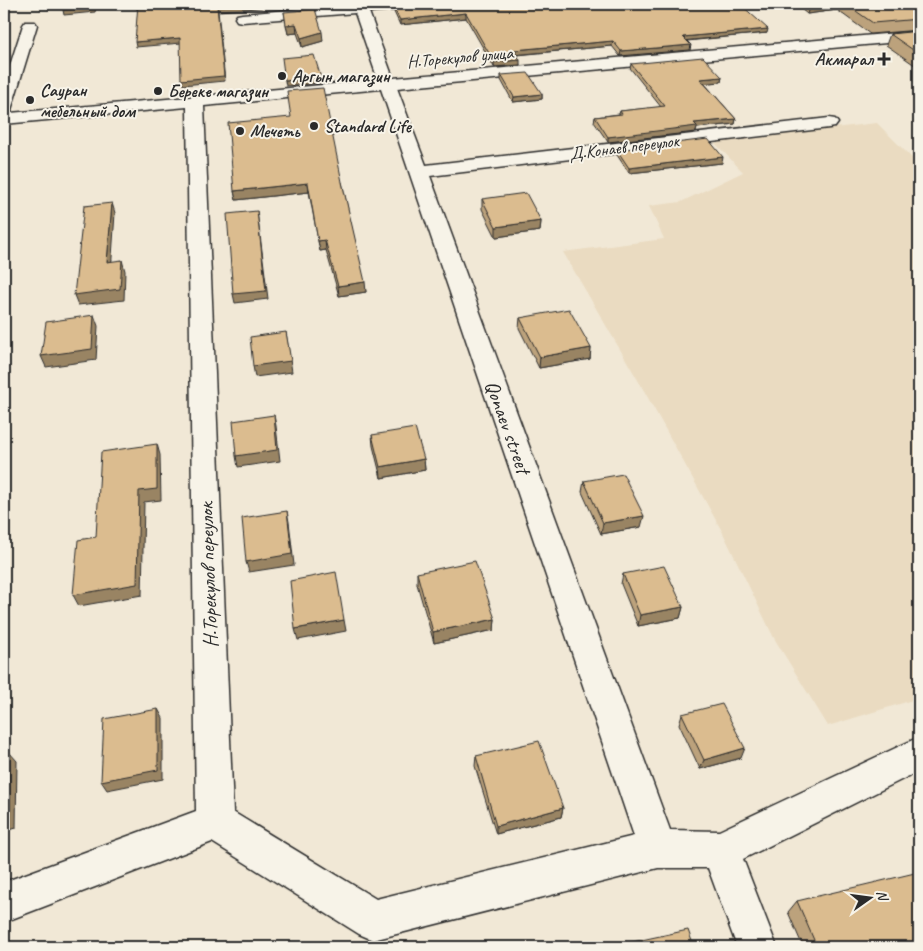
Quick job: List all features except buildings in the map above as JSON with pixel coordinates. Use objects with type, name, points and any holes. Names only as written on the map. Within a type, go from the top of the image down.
[{"type":"street","points":[[242,18],[359,6],[419,4]]},
{"type":"street","name":"Qonaev street","points":[[359,6],[658,850]]},
{"type":"street","points":[[4,110],[30,25]]},
{"type":"street","name":"Н.Торекулов улица","points":[[4,119],[919,35]]},
{"type":"street","name":"Н.Торекулов переулок","points":[[195,102],[215,822]]},
{"type":"street","name":"Д.Конаев переулок","points":[[418,172],[830,122]]},
{"type":"street","points":[[4,902],[215,822],[373,920],[658,850],[697,848],[720,850],[919,754]]},
{"type":"street","points":[[720,850],[757,947]]},
{"type":"shaded area","points":[[877,123],[912,158],[919,157],[919,698],[828,726],[774,638],[723,533],[642,387],[563,252],[664,239],[649,206],[681,202],[743,172],[714,142]]},
{"type":"place","name":"Акмарал","points":[[884,59]]},
{"type":"place","name":"Аргын магазин","points":[[282,76]]},
{"type":"place","name":"Береке магазин","points":[[158,91]]},
{"type":"place","name":"Сауран мебельный дом","points":[[30,100]]},
{"type":"place","name":"Standard Life","points":[[314,126]]},
{"type":"place","name":"Мечеть","points":[[240,131]]}]
